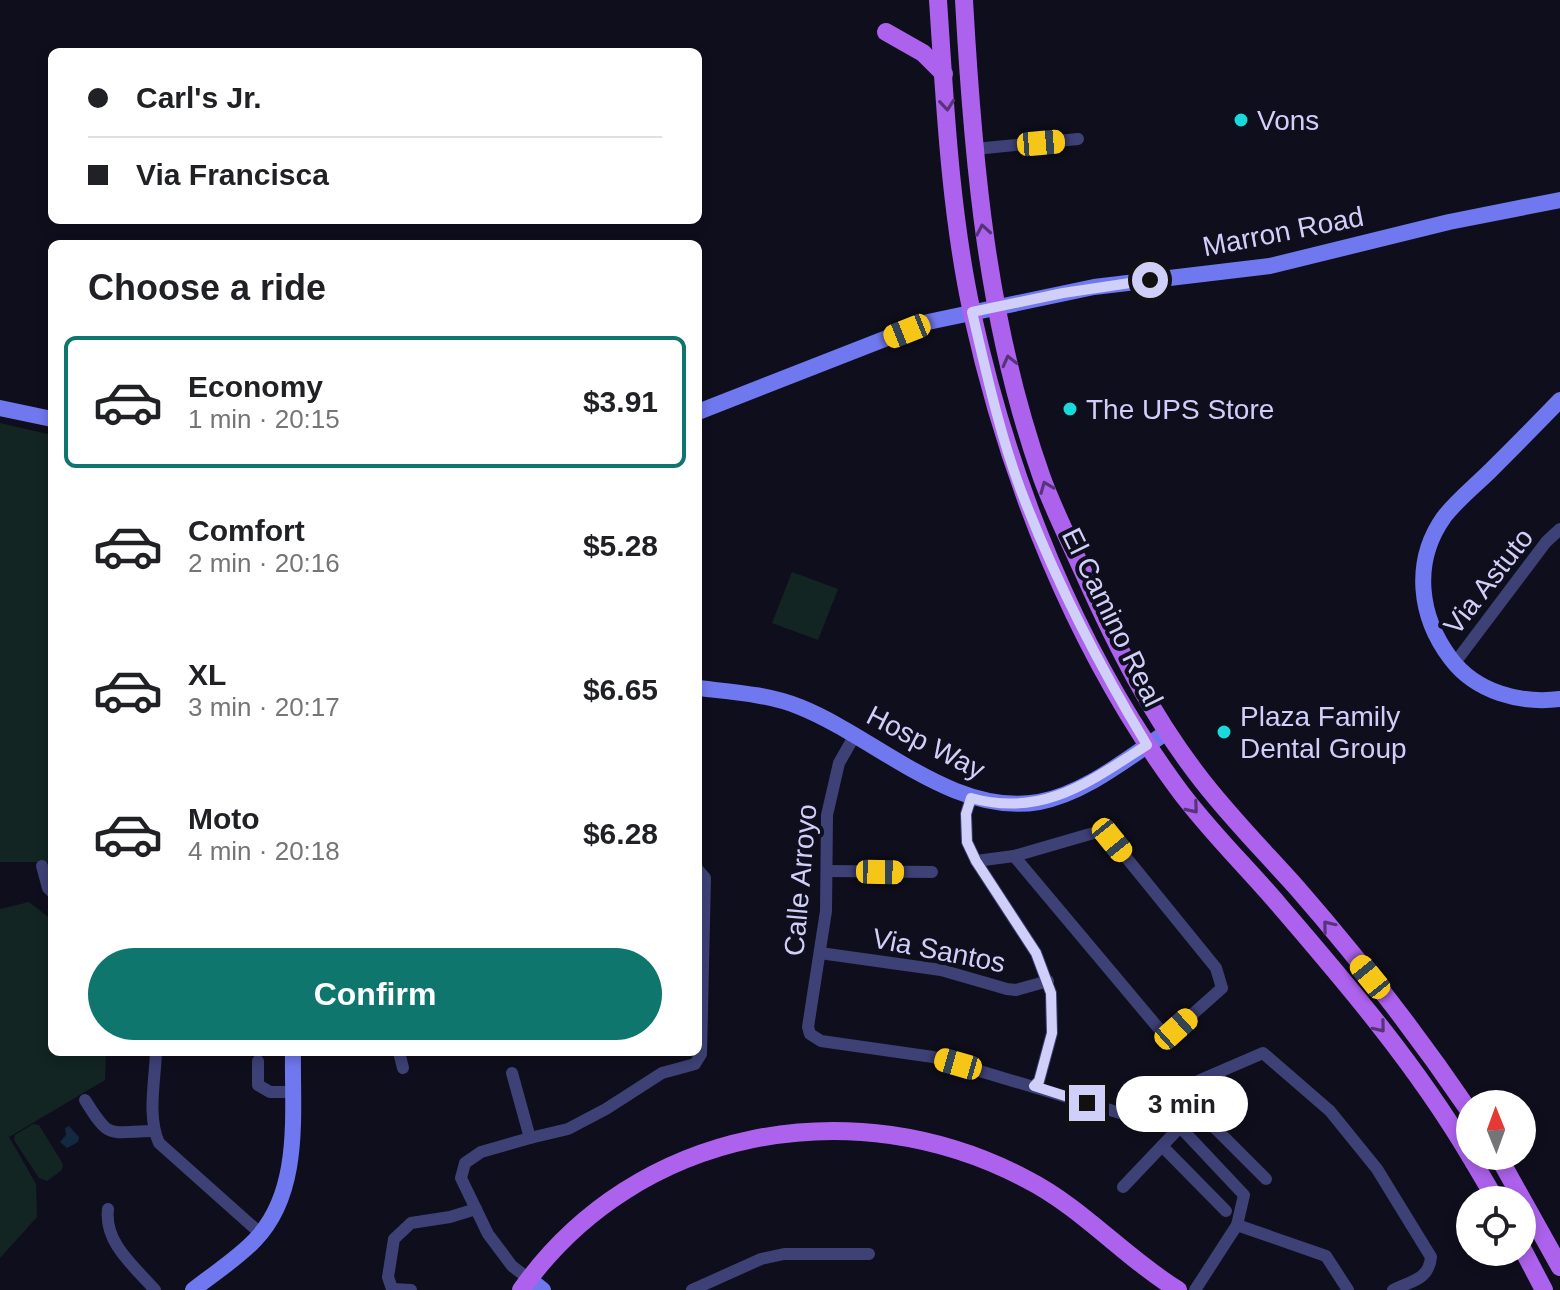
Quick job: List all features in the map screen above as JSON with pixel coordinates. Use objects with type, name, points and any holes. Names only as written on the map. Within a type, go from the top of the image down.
[{"type":"main road","name":"El Camino Real","points":[[938,0],[957,223],[972,312],[999,421],[1020,488],[1086,638],[1147,745],[1178,789],[1278,903],[1400,1052],[1456,1135]]},
{"type":"main road","name":"El Camino Real","points":[[964,0],[979,206],[996,307],[1022,414],[1043,479],[1108,627],[1167,732],[1197,774],[1296,887],[1419,1038],[1456,1092]]},
{"type":"main road","points":[[886,32],[923,53],[944,74]]},
{"type":"main road","points":[[531,1286],[551,1251],[578,1226],[620,1194],[664,1170],[700,1154],[761,1137],[841,1130],[882,1132],[922,1139],[999,1165],[1053,1193],[1178,1290]]},
{"type":"main road","points":[[1506,1170],[1560,1267]]},
{"type":"main road","points":[[1531,1266],[1544,1290]]},
{"type":"street","points":[[975,149],[1078,139]]},
{"type":"street","name":"Marron Road","points":[[702,410],[928,322],[1094,287],[1270,266],[1449,222],[1560,200]]},
{"type":"street","points":[[1560,400],[1452,508],[1435,534],[1424,568],[1425,607],[1442,647],[1454,664],[1477,682],[1509,696],[1542,701],[1560,699]]},
{"type":"street","points":[[0,408],[48,418]]},
{"type":"street","name":"Via Astuto","points":[[1454,664],[1546,542],[1560,529]]},
{"type":"street","name":"Hosp Way","points":[[702,688],[770,697],[797,705],[959,794],[996,803],[1019,804],[1060,796],[1085,784],[1167,732]]},
{"type":"street","name":"Calle Arroyo","points":[[855,735],[839,763],[827,815],[826,911],[808,1027],[810,1034],[821,1041],[933,1057],[1034,1086]]},
{"type":"street","points":[[971,798],[966,814],[967,842],[1036,953],[1051,993],[1052,1033],[1039,1081],[1034,1086],[1140,1119]]},
{"type":"street","points":[[976,861],[1014,856],[1097,832],[1112,840],[1216,968],[1222,988],[1176,1029],[1160,1030],[1014,856]]},
{"type":"street","points":[[42,866],[48,882]]},
{"type":"street","points":[[828,871],[932,872]]},
{"type":"street","points":[[702,875],[705,878],[702,920]]},
{"type":"street","name":"Via Santos","points":[[820,953],[941,970],[1007,989],[1016,990],[1048,981]]},
{"type":"street","points":[[1123,1187],[1180,1127],[1198,1081],[1263,1053],[1330,1111],[1377,1169],[1431,1257],[1430,1269],[1426,1274],[1393,1290]]},
{"type":"street","points":[[156,1056],[153,1131],[159,1143],[260,1233]]},
{"type":"street","points":[[193,1290],[260,1233],[282,1199],[290,1160],[293,1056]]},
{"type":"street","points":[[400,1056],[403,1068]]},
{"type":"street","points":[[531,1286],[488,1234],[461,1178],[465,1163],[481,1152],[568,1129],[662,1073],[695,1064],[700,1056]]},
{"type":"street","points":[[258,1061],[258,1085],[270,1092],[292,1092]]},
{"type":"street","points":[[512,1073],[530,1138]]},
{"type":"street","points":[[85,1100],[103,1128],[111,1132],[153,1131]]},
{"type":"street","points":[[1190,1103],[1266,1179]]},
{"type":"street","points":[[1180,1127],[1244,1195],[1237,1225],[1195,1290]]},
{"type":"street","points":[[1162,1146],[1226,1211]]},
{"type":"street","points":[[108,1209],[107,1221],[114,1243],[155,1290]]},
{"type":"street","points":[[411,1290],[392,1289],[388,1277],[394,1239],[411,1223],[476,1209]]},
{"type":"street","points":[[1237,1225],[1326,1256],[1348,1290]]},
{"type":"street","points":[[692,1290],[761,1259],[784,1254],[869,1254]]},
{"type":"green space","points":[[0,423],[48,434],[48,862],[0,862]]},
{"type":"green space","points":[[792,572],[838,589],[818,640],[772,623]]},
{"type":"green space","points":[[29,902],[48,917],[48,1056],[106,1056],[105,1080],[9,1137],[36,1184],[37,1217],[0,1258],[0,909]]},
{"type":"green space","points":[[33,1124],[39,1125],[63,1164],[62,1170],[47,1181],[39,1178],[14,1140],[15,1135]]},
{"type":"water","points":[[69,1126],[79,1137],[78,1142],[67,1148],[60,1142],[66,1135],[65,1128]]},
{"type":"place","name":"Vons","points":[[1241,120]]},
{"type":"place","name":"The UPS Store","points":[[1070,409]]},
{"type":"place","name":"Plaza Family Dental Group","points":[[1224,732]]},
{"type":"route","points":[[1087,1103],[1034,1086],[1039,1081],[1052,1033],[1048,981],[1036,953],[976,861],[967,842],[966,814],[971,798],[1019,804],[1060,796],[1147,745],[1086,638],[1020,488],[999,421],[972,312],[1094,287],[1150,280]]}]
